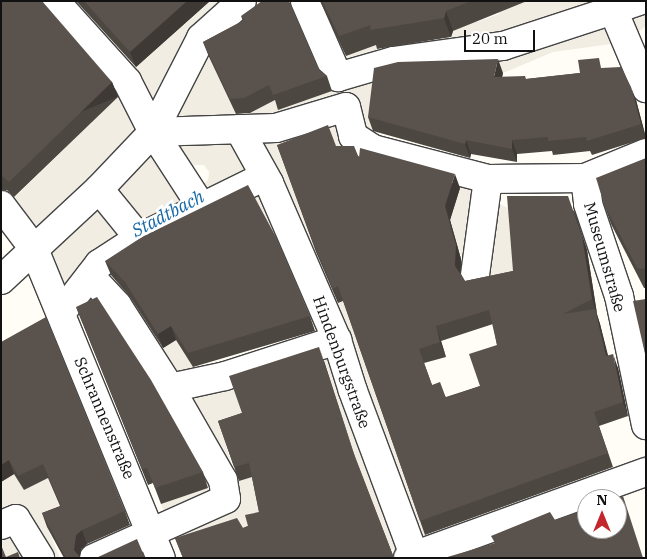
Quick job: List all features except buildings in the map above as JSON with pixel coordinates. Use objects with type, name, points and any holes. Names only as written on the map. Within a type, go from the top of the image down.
[{"type":"street","points":[[55,1],[127,81],[153,132],[198,201]]},
{"type":"street","points":[[1,280],[99,188],[153,132],[201,38],[242,1]]},
{"type":"street","points":[[305,1],[338,77],[393,61],[503,46],[612,6],[639,1]]},
{"type":"street","points":[[612,6],[646,88]]},
{"type":"street","points":[[153,132],[276,128],[346,107],[353,136],[373,149],[488,180],[585,178],[646,153]]},
{"type":"street","name":"Hindenburgstraße","points":[[239,129],[267,180],[337,340],[353,391],[412,554]]},
{"type":"street","name":"Museumstraße","points":[[585,178],[588,204],[634,306],[646,425]]},
{"type":"street","points":[[61,314],[99,264],[136,233],[198,201],[267,180]]},
{"type":"street","points":[[475,275],[488,180]]},
{"type":"street","points":[[99,188],[136,233]]},
{"type":"street","name":"Schrannenstraße","points":[[1,205],[34,249],[152,530],[161,558]]},
{"type":"street","points":[[90,276],[117,305],[170,388],[223,480],[226,499],[152,530],[94,558]]},
{"type":"street","points":[[170,388],[226,376],[337,340]]},
{"type":"street","points":[[412,554],[646,472]]},
{"type":"street","points":[[1,525],[16,519],[40,558]]},
{"type":"shaded area","points":[[211,1],[316,1],[330,36],[339,33],[376,45],[379,52],[385,49],[383,42],[413,31],[417,44],[414,45],[434,43],[447,36],[449,40],[452,39],[450,35],[472,9],[477,22],[499,14],[501,5],[527,1],[646,1],[646,26],[626,42],[553,52],[503,73],[379,86],[344,300],[426,537],[391,550],[350,444],[324,360],[247,427],[223,434],[236,481],[254,476],[264,525],[180,552],[161,504],[208,488],[112,308],[79,324],[12,200],[126,89],[128,74]],"holes":[[[288,3],[315,47],[332,91],[278,109],[275,100],[239,119],[208,56],[245,37]],[[195,165],[204,165],[209,172],[208,180],[202,185],[189,170]],[[235,177],[101,250],[150,217]],[[280,248],[316,333],[203,371],[194,368],[183,351],[194,329],[163,348],[157,345],[102,272]]]},
{"type":"shaded area","points":[[461,185],[512,210],[518,269],[470,293],[460,251],[445,231]]},
{"type":"shaded area","points":[[14,474],[24,490],[48,478],[65,520],[47,527],[60,558],[6,558],[1,547],[1,482]]},
{"type":"water label","name":"Stadtbach","points":[[168,214]]}]
